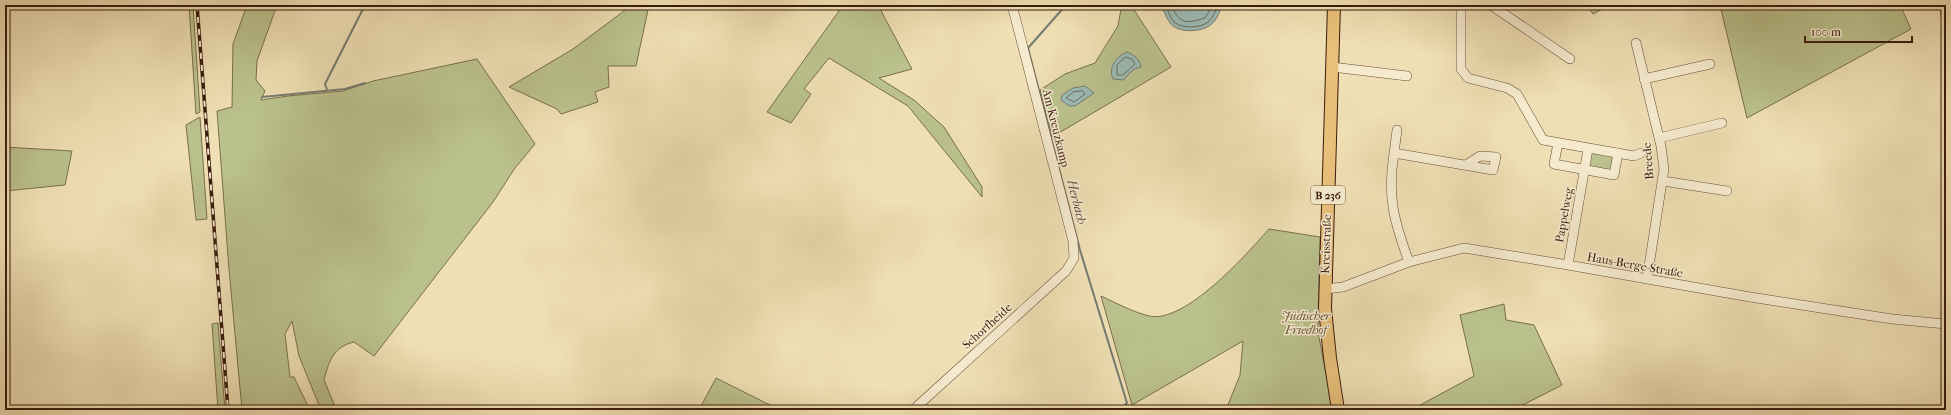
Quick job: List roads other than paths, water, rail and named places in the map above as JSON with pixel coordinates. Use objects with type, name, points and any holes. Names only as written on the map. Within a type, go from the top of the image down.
[{"type":"main road","name":"Kreisstraße","points":[[1334,5],[1325,289],[1326,332],[1338,410]]},
{"type":"street","name":"Am Kreuzkamp","points":[[1012,5],[1073,241],[1074,258]]},
{"type":"street","points":[[1461,5],[1461,69],[1468,78],[1507,88],[1517,94],[1543,140],[1634,156],[1641,153]]},
{"type":"street","points":[[1491,5],[1570,60]]},
{"type":"street","points":[[1944,5],[1946,17]]},
{"type":"street","name":"Breede","points":[[1636,43],[1663,157],[1663,180],[1647,279]]},
{"type":"street","points":[[1644,79],[1710,64]]},
{"type":"street","points":[[1332,67],[1407,76]]},
{"type":"street","points":[[1659,138],[1722,123]]},
{"type":"street","points":[[1397,130],[1390,190],[1392,208],[1409,262]]},
{"type":"street","points":[[1558,143],[1554,164],[1614,175],[1618,153]]},
{"type":"street","name":"Pappelweg","points":[[1568,265],[1588,149]]},
{"type":"street","points":[[1394,153],[1466,165]]},
{"type":"street","points":[[1663,180],[1728,191]]},
{"type":"street","name":"Haus-Berge-Straße","points":[[1325,289],[1343,287],[1409,262],[1464,248],[1892,319],[1946,324]]},
{"type":"street","name":"Schorfheide","points":[[913,410],[1066,271],[1074,258]]},
{"type":"water","points":[[1160,5],[1222,5],[1217,17],[1211,25],[1205,28],[1189,31],[1179,29],[1171,24]]},
{"type":"water","points":[[1127,52],[1136,58],[1141,67],[1134,69],[1123,80],[1113,79],[1112,67],[1114,63],[1119,57]]},
{"type":"water","points":[[1085,86],[1094,93],[1075,106],[1070,106],[1061,100],[1062,95],[1073,88]]},
{"type":"waterway","points":[[327,90],[325,84],[365,5]]},
{"type":"waterway","name":"Herbach","points":[[1066,5],[1028,48],[1080,250],[1127,403],[1119,410]]},
{"type":"waterway","points":[[262,97],[345,89],[365,83]]},
{"type":"railway","points":[[197,5],[228,410]]},
{"type":"park label","name":"Jüdischer Friedhof","points":[[1306,323]]}]
